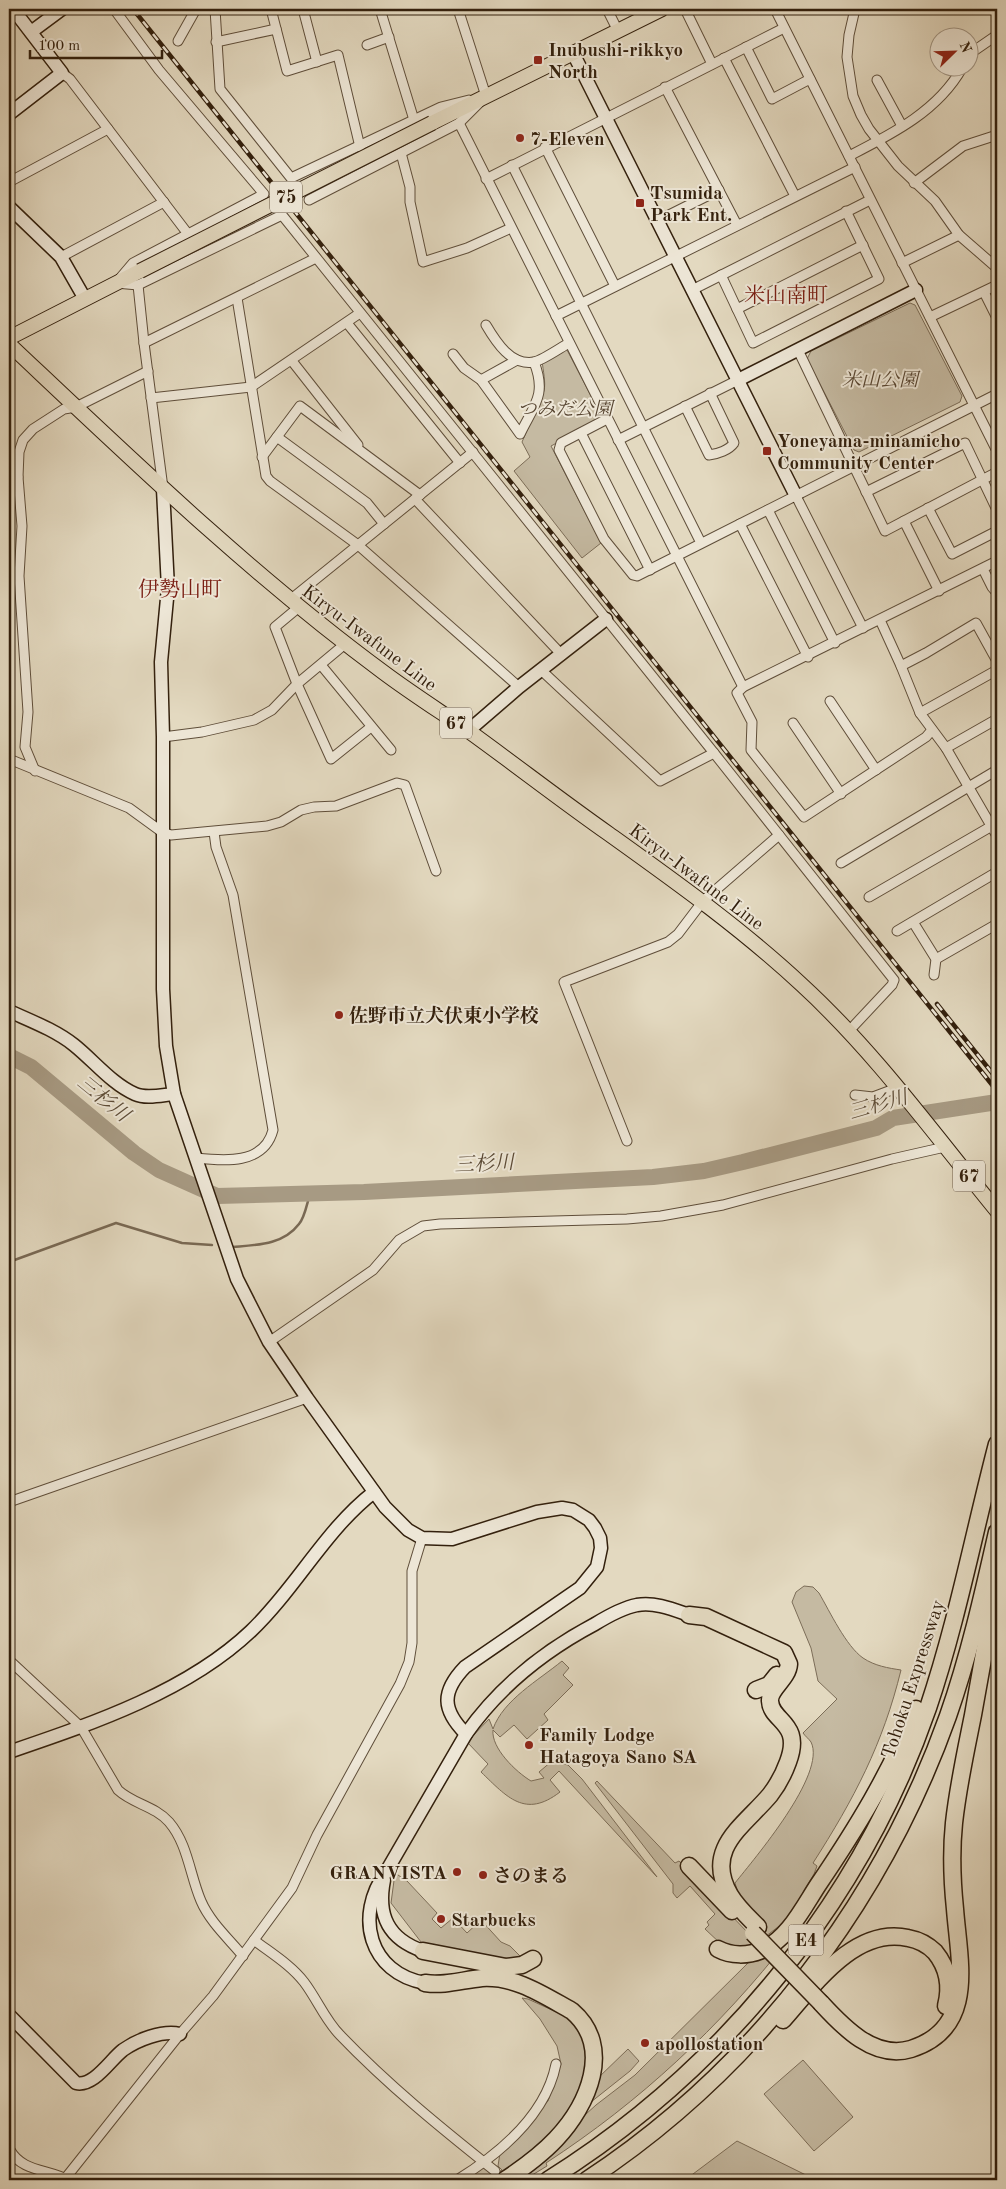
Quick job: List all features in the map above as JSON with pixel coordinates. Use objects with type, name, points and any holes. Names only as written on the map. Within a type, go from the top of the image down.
[{"type":"highway","name":"Tohoku Expressway","points":[[548,2180],[615,2134],[689,2071],[744,2015],[803,1944],[860,1856],[900,1778],[927,1710],[955,1620],[997,1444]]},
{"type":"highway","name":"E4","points":[[587,2180],[654,2131],[733,2060],[778,2010],[840,1929],[879,1866],[919,1788],[948,1716],[968,1652],[997,1532]]},
{"type":"highway","points":[[688,1866],[755,1930],[824,2001],[848,2031],[876,2047],[898,2051],[918,2046],[938,2034],[951,2019],[956,2008],[961,1980],[952,1872],[954,1823],[997,1581]]},
{"type":"highway","points":[[689,1615],[706,1617],[784,1653],[789,1664],[786,1676],[771,1694],[770,1702],[772,1708],[788,1726],[791,1734],[791,1755],[788,1764],[769,1795],[732,1834],[722,1856],[722,1875],[730,1897],[755,1930]]},
{"type":"highway","points":[[689,1615],[772,1656],[778,1665],[776,1677],[769,1685],[756,1690]]},
{"type":"highway","points":[[718,1949],[727,1954],[752,1953],[763,1950],[788,1929],[859,1823],[889,1770],[908,1728],[938,1647],[955,1620]]},
{"type":"highway","points":[[654,2131],[684,2118],[711,2094],[767,2039],[831,1969],[853,1950],[878,1939],[893,1936],[918,1940],[929,1946],[936,1954],[946,1970],[948,1979],[948,1998],[942,2017],[919,2036],[900,2042],[881,2040],[862,2031],[824,2001]]},
{"type":"highway","points":[[422,1951],[506,1967],[522,1965],[533,1960]]},
{"type":"highway","points":[[425,1983],[452,1984],[482,1978],[508,1979],[572,2011],[589,2032],[592,2041],[594,2064],[589,2087],[583,2102],[557,2138],[532,2161],[500,2176]]},
{"type":"main road","name":"75","points":[[9,338],[116,283],[140,278],[432,123],[662,9]]},
{"type":"main road","name":"Kiryu-Iwafune Line","points":[[9,344],[164,489],[295,604],[345,644],[703,901],[744,933],[796,979],[848,1032],[900,1093]]},
{"type":"main road","name":"67","points":[[900,1093],[997,1211]]},
{"type":"street","points":[[13,9],[62,73],[70,79],[188,234]]},
{"type":"street","points":[[31,32],[62,9]]},
{"type":"street","points":[[114,9],[159,70],[264,194],[132,262],[116,283]]},
{"type":"street","points":[[178,41],[196,9]]},
{"type":"street","points":[[214,9],[220,89],[291,178],[360,147],[441,107],[486,96]]},
{"type":"street","points":[[271,9],[286,71],[338,55],[360,147]]},
{"type":"street","points":[[303,9],[317,62]]},
{"type":"street","points":[[380,9],[414,120]]},
{"type":"street","points":[[458,9],[486,96]]},
{"type":"street","points":[[607,9],[618,31]]},
{"type":"street","points":[[685,9],[712,64]]},
{"type":"street","points":[[775,9],[997,450]]},
{"type":"street","points":[[856,9],[849,42],[849,76],[861,115],[869,129],[898,166],[935,201],[959,235],[997,268]]},
{"type":"street","points":[[486,179],[605,117],[784,28]]},
{"type":"street","points":[[216,42],[276,29]]},
{"type":"street","points":[[978,48],[997,35]]},
{"type":"street","points":[[367,45],[389,37]]},
{"type":"street","points":[[746,47],[772,99],[810,79]]},
{"type":"street","points":[[573,53],[863,628]]},
{"type":"street","points":[[724,58],[795,196]]},
{"type":"street","points":[[9,113],[62,73]]},
{"type":"street","points":[[849,156],[879,140],[928,109],[952,85],[956,78]]},
{"type":"street","points":[[877,80],[902,126]]},
{"type":"street","points":[[666,87],[737,225]]},
{"type":"street","points":[[309,200],[459,123],[486,96]]},
{"type":"street","points":[[459,123],[742,687]]},
{"type":"street","points":[[9,182],[108,129]]},
{"type":"street","points":[[914,183],[963,146],[997,135]]},
{"type":"street","points":[[546,147],[615,286]]},
{"type":"street","points":[[401,153],[410,187],[410,202],[423,262],[467,248],[511,228]]},
{"type":"street","points":[[512,165],[701,543]]},
{"type":"street","points":[[556,316],[855,167]]},
{"type":"street","points":[[657,221],[719,190]]},
{"type":"street","points":[[692,290],[870,200]]},
{"type":"street","points":[[62,257],[164,202]]},
{"type":"street","points":[[9,207],[62,257],[85,299]]},
{"type":"street","points":[[721,275],[753,343],[778,331],[879,279],[846,212]]},
{"type":"street","points":[[466,1734],[456,1724],[447,1706],[447,1698],[452,1682],[471,1663],[589,1580],[600,1559],[600,1538],[588,1520],[573,1510],[562,1508],[537,1512],[452,1539],[422,1538],[408,1530],[385,1507],[269,1342],[241,1288],[219,1228],[174,1094],[169,1070],[164,1016],[161,662],[168,588],[164,489],[144,343],[140,278],[282,215],[894,980],[892,985],[848,1032]]},
{"type":"street","points":[[902,263],[959,235]]},
{"type":"street","points":[[737,309],[863,246]]},
{"type":"street","points":[[144,343],[316,258]]},
{"type":"street","points":[[930,317],[997,286]]},
{"type":"street","points":[[618,440],[916,290]]},
{"type":"street","points":[[984,292],[997,318]]},
{"type":"street","points":[[237,298],[266,476],[270,481],[358,545],[518,687]]},
{"type":"street","points":[[151,398],[252,387],[360,313]]},
{"type":"street","points":[[347,323],[460,463]]},
{"type":"street","points":[[486,325],[497,345],[517,360],[534,362],[570,343]]},
{"type":"street","points":[[798,350],[885,531],[997,472]]},
{"type":"street","points":[[453,354],[464,368],[481,380],[520,434],[540,392],[541,378],[534,362]]},
{"type":"street","points":[[481,380],[517,360]]},
{"type":"street","points":[[292,361],[367,455]]},
{"type":"street","points":[[36,772],[25,747],[28,712],[19,576],[22,526],[18,477],[19,452],[23,440],[33,429],[64,409],[76,407],[148,371]]},
{"type":"street","points":[[685,406],[709,455],[715,455],[734,443],[710,393]]},
{"type":"street","points":[[608,418],[561,443],[558,448],[604,539],[633,575],[637,576],[997,394]]},
{"type":"street","points":[[262,457],[300,406],[367,455],[418,497],[562,655]]},
{"type":"street","points":[[581,433],[650,570]]},
{"type":"street","points":[[277,437],[367,503],[384,524]]},
{"type":"street","points":[[866,492],[965,443],[997,510]]},
{"type":"street","points":[[371,727],[331,759],[297,684],[275,627],[295,604],[358,545],[473,452]]},
{"type":"street","points":[[9,481],[18,477]]},
{"type":"street","points":[[928,508],[952,554],[997,531]]},
{"type":"street","points":[[768,510],[835,643]]},
{"type":"street","points":[[904,521],[939,591]]},
{"type":"street","points":[[740,524],[808,657]]},
{"type":"street","points":[[932,730],[926,737],[804,817],[751,750],[752,722],[737,693],[742,687],[808,657],[997,561]]},
{"type":"street","points":[[983,569],[992,588],[997,593]]},
{"type":"street","points":[[468,731],[518,687],[562,655],[606,619]]},
{"type":"street","points":[[880,620],[920,713],[946,748],[968,787],[994,824],[997,836]]},
{"type":"street","points":[[901,666],[976,623],[997,661]]},
{"type":"street","points":[[163,737],[202,732],[254,720],[272,710],[297,684],[321,666],[345,644]]},
{"type":"street","points":[[321,666],[391,750]]},
{"type":"street","points":[[541,670],[660,781],[714,753]]},
{"type":"street","points":[[920,713],[997,670]]},
{"type":"street","points":[[830,701],[876,770]]},
{"type":"street","points":[[946,748],[997,719]]},
{"type":"street","points":[[793,723],[841,794]]},
{"type":"street","points":[[9,759],[36,772],[129,808],[162,832],[171,835],[267,826],[281,822],[301,810],[314,807],[336,806],[397,783],[405,785],[436,871]]},
{"type":"street","points":[[841,863],[997,770]]},
{"type":"street","points":[[869,897],[994,824]]},
{"type":"street","points":[[196,1158],[230,1161],[244,1159],[262,1149],[270,1140],[273,1130],[233,895],[216,847],[214,832]]},
{"type":"street","points":[[627,1141],[564,982],[668,942],[678,934],[703,901],[779,835]]},
{"type":"street","points":[[897,931],[997,872]]},
{"type":"street","points":[[913,922],[936,959],[934,975]]},
{"type":"street","points":[[936,959],[997,924]]},
{"type":"street","points":[[9,1011],[41,1025],[73,1044],[116,1081],[136,1094],[146,1096],[174,1094]]},
{"type":"street","points":[[856,1095],[873,1097],[900,1093]]},
{"type":"street","points":[[269,1342],[373,1270],[399,1240],[423,1226],[627,1219],[661,1216],[723,1205],[943,1145]]},
{"type":"street","points":[[9,1502],[307,1398]]},
{"type":"street","points":[[9,1752],[81,1727],[151,1698],[232,1648],[271,1610],[337,1528],[374,1492]]},
{"type":"street","points":[[10,2150],[14,2158],[22,2164],[66,2180],[180,2034],[213,1996],[292,1888],[317,1835],[400,1684],[409,1662],[412,1643],[412,1571],[422,1538]]},
{"type":"street","points":[[425,1983],[401,1976],[387,1967],[373,1942],[369,1929],[371,1900],[377,1885],[466,1734],[500,1690],[571,1636],[620,1610],[643,1605],[661,1606],[689,1615]]},
{"type":"street","points":[[9,1660],[81,1727],[118,1790],[124,1796],[159,1812],[175,1830],[202,1902],[210,1917],[243,1956]]},
{"type":"street","points":[[386,1872],[382,1899],[383,1914],[390,1928],[400,1939],[422,1951]]},
{"type":"street","points":[[254,1940],[292,1968],[303,1981],[327,2021],[385,2080],[418,2110],[500,2176]]},
{"type":"street","points":[[9,2016],[76,2083],[82,2084],[89,2082],[124,2050],[138,2042],[165,2034],[180,2034]]},
{"type":"street","points":[[457,2180],[484,2162],[530,2118],[547,2093],[556,2064]]},
{"type":"green space","name":"米山公園","points":[[910,303],[915,305],[962,396],[960,402],[859,452],[854,450],[807,359],[811,351]]},
{"type":"green space","name":"つみだ公園","points":[[566,348],[602,417],[600,420],[551,446],[601,543],[582,558],[514,471],[530,457],[522,442],[544,391],[545,380],[542,360]]},
{"type":"green space","points":[[804,1586],[813,1587],[819,1593],[839,1628],[857,1653],[872,1663],[901,1670],[894,1697],[876,1747],[842,1816],[813,1863],[817,1866],[814,1874],[787,1920],[748,1950],[721,1944],[705,1929],[709,1925],[707,1922],[715,1914],[690,1886],[677,1898],[673,1893],[673,1884],[595,1783],[597,1781],[675,1863],[679,1861],[751,1936],[735,1883],[786,1816],[809,1774],[813,1756],[811,1742],[803,1733],[837,1699],[818,1681],[811,1648],[792,1602],[796,1592]]},
{"type":"green space","points":[[562,1661],[569,1668],[563,1675],[573,1685],[544,1714],[548,1720],[527,1739],[514,1725],[500,1737],[493,1730],[496,1744],[512,1766],[531,1781],[544,1778],[539,1772],[552,1761],[568,1765],[582,1779],[657,1877],[559,1771],[550,1780],[560,1792],[548,1800],[537,1804],[517,1802],[499,1789],[481,1772],[488,1764],[467,1742],[489,1719],[493,1729],[498,1719],[513,1700]]},
{"type":"green space","points":[[395,1873],[407,1881],[437,1913],[432,1919],[441,1928],[453,1918],[467,1933],[481,1920],[501,1942],[510,1946],[522,1958],[505,1961],[436,1948],[421,1942],[391,1903]]},
{"type":"green space","points":[[789,1939],[735,2003],[677,2061],[614,2114],[546,2163],[547,2166],[524,2180],[513,2180],[596,2105],[635,2075],[751,1960]]},
{"type":"green space","points":[[522,1998],[565,2016],[575,2024],[582,2033],[590,2069],[567,2118],[537,2150],[494,2180],[460,2180],[484,2166],[496,2174],[502,2170],[498,2166],[500,2153],[548,2101],[561,2064],[557,2046],[540,2019]]},
{"type":"green space","points":[[628,2049],[639,2061],[630,2071],[586,2106],[597,2079]]},
{"type":"green space","points":[[803,2060],[853,2117],[814,2151],[764,2094]]},
{"type":"green space","points":[[737,2141],[816,2180],[685,2180]]},
{"type":"waterway","name":"三杉川","points":[[9,1056],[31,1067],[134,1153],[159,1170],[217,1196],[364,1192],[653,1177],[704,1171],[876,1128],[893,1118],[997,1102]]},
{"type":"waterway","points":[[233,1247],[269,1243],[293,1231],[301,1221],[310,1194]]},
{"type":"waterway","points":[[9,1262],[116,1223],[182,1243],[212,1245]]},
{"type":"railway","points":[[133,9],[997,1091]]},
{"type":"railway","points":[[937,1004],[997,1079]]},
{"type":"place","name":"Inubushi-rikkyo North","points":[[538,60]]},
{"type":"place","name":"7-Eleven","points":[[520,138]]},
{"type":"place","name":"Tsumida Park Ent.","points":[[640,203]]},
{"type":"place","name":"Yoneyama-minamicho Community Center","points":[[767,451]]},
{"type":"place","name":"佐野市立犬伏東小学校","points":[[339,1015]]},
{"type":"place","name":"Family Lodge Hatagoya Sano SA","points":[[529,1745]]},
{"type":"place","name":"GRANVISTA","points":[[457,1872]]},
{"type":"place","name":"さのまる","points":[[483,1875]]},
{"type":"place","name":"Starbucks","points":[[441,1919]]},
{"type":"place","name":"apollostation","points":[[645,2043]]},
{"type":"district","name":"米山南町","points":[[786,295]]},
{"type":"district","name":"伊勢山町","points":[[180,589]]}]
